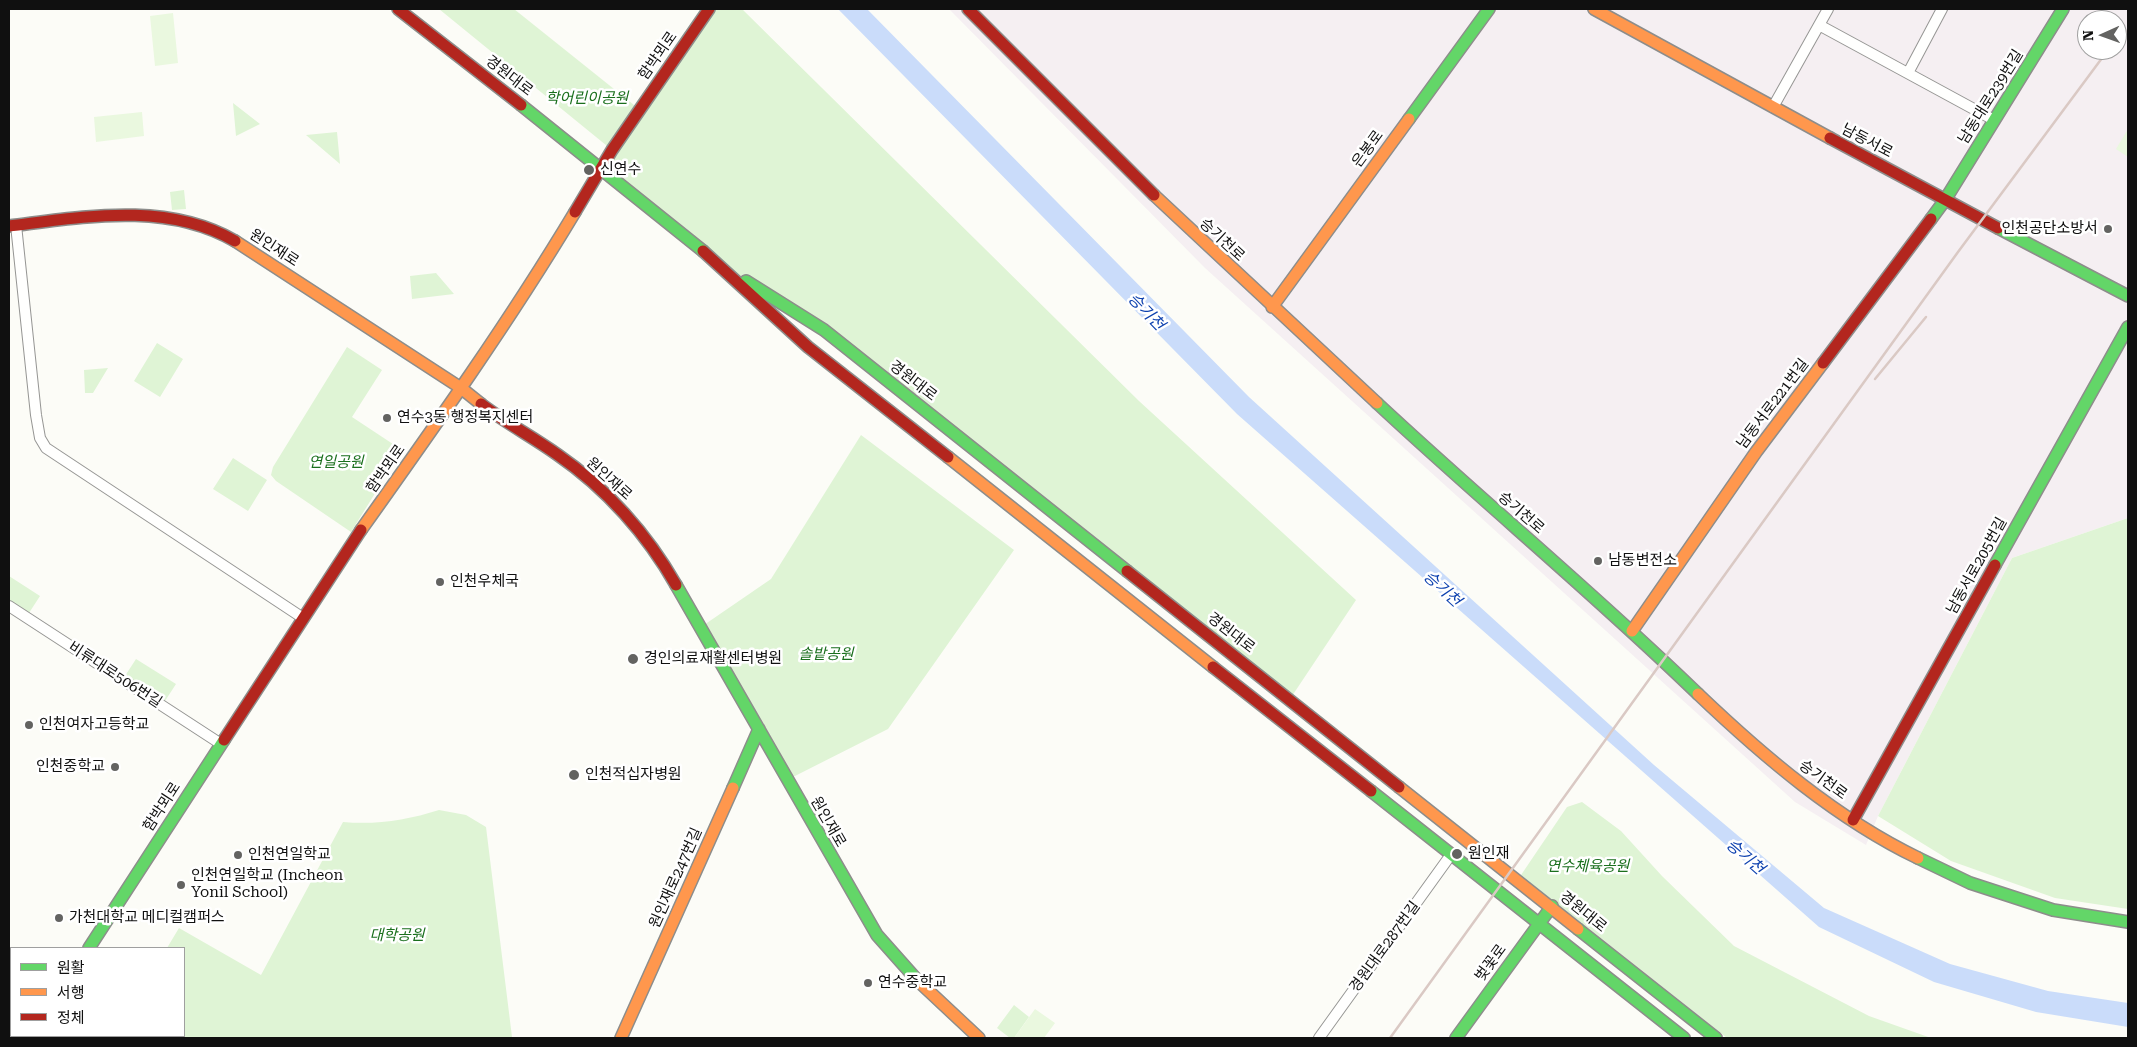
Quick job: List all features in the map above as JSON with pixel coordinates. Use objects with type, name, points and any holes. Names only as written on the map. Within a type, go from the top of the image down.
[{"type":"main road","name":"경원대로","points":[[398,9],[603,168],[718,263],[808,348],[1450,856],[1684,1038]]},
{"type":"main road","name":"함박뫼로","points":[[90,947],[357,536],[461,388],[544,265],[639,110],[709,9]]},
{"type":"main road","name":"승기천로","points":[[968,9],[1189,230],[1455,476],[1632,630],[1740,734],[1775,763],[1853,820],[1904,851],[1970,882],[2053,910],[2128,922]]},
{"type":"main road","name":"은봉로","points":[[1272,307],[1489,9]]},
{"type":"main road","name":"남동서로","points":[[1594,9],[1945,200],[2128,296]]},
{"type":"main road","name":"남동대로239번길","points":[[1945,200],[2063,9]]},
{"type":"main road","name":"남동서로221번길","points":[[1632,630],[1756,452],[1945,200]]},
{"type":"main road","name":"원인재로","points":[[13,225],[90,217],[138,215],[196,224],[233,240],[461,388],[478,403],[559,455],[597,486],[632,521],[670,574],[877,935],[936,1001],[979,1038]]},
{"type":"main road","name":"경원대로","points":[[718,263],[824,330],[1716,1038]]},
{"type":"main road","name":"남동서로205번길","points":[[1853,820],[2128,327]]},
{"type":"main road","name":"원인재로247번길","points":[[622,1038],[759,729]]},
{"type":"main road","name":"벚꽃로","points":[[1456,1038],[1552,906]]},
{"type":"street","points":[[1773,107],[1828,9]]},
{"type":"street","points":[[1908,73],[1942,9]]},
{"type":"street","points":[[1819,25],[1994,120]]},
{"type":"street","points":[[13,225],[36,415],[40,438],[46,448],[303,618]]},
{"type":"street","name":"비류대로506번길","points":[[9,606],[221,744]]},
{"type":"street","name":"경원대로287번길","points":[[1319,1038],[1450,856]]},
{"type":"shaded area","points":[[949,9],[2128,9],[2128,518],[2012,558],[1878,816],[1866,845],[1795,802],[1205,268]]},
{"type":"green space","name":"학어린이공원","points":[[439,9],[514,9],[639,109],[612,150]]},
{"type":"green space","points":[[709,9],[742,9],[1139,401],[1356,600],[1290,699],[824,330],[718,263],[603,169]]},
{"type":"green space","points":[[173,13],[178,63],[155,66],[150,16]]},
{"type":"green space","points":[[233,103],[260,124],[236,136]]},
{"type":"green space","points":[[142,112],[144,136],[96,142],[94,117]]},
{"type":"green space","points":[[2128,129],[2128,157],[2116,149]]},
{"type":"green space","points":[[337,132],[340,164],[306,135]]},
{"type":"green space","points":[[184,190],[186,209],[172,210],[170,192]]},
{"type":"green space","points":[[436,273],[454,294],[412,299],[410,276]]},
{"type":"green space","points":[[157,343],[183,359],[160,397],[134,381]]},
{"type":"green space","name":"연일공원","points":[[347,347],[382,370],[352,417],[402,450],[351,532],[276,481],[271,475],[273,467]]},
{"type":"green space","points":[[108,368],[93,393],[85,393],[84,370]]},
{"type":"green space","name":"솔밭공원","points":[[861,435],[1014,550],[888,729],[787,780],[701,627],[771,579]]},
{"type":"green space","points":[[233,458],[267,480],[248,511],[213,489]]},
{"type":"green space","points":[[2128,518],[2128,909],[2055,898],[1951,861],[1878,816],[2012,558]]},
{"type":"green space","points":[[9,576],[40,596],[29,613],[9,601]]},
{"type":"green space","points":[[136,659],[176,684],[165,701],[125,676]]},
{"type":"green space","name":"연수체육공원","points":[[1582,802],[1621,831],[1662,876],[1734,946],[1869,1016],[1931,1038],[1727,1038],[1521,875],[1567,807]]},
{"type":"green space","name":"대학공원","points":[[439,810],[466,815],[486,827],[512,1037],[516,1038],[61,1038],[185,1037],[185,947],[168,947],[179,928],[261,975],[343,822],[368,823],[416,817]]},
{"type":"green space","points":[[1014,1005],[1029,1017],[1014,1038],[1010,1038],[997,1028]]},
{"type":"green space","points":[[1035,1009],[1055,1023],[1044,1038],[1014,1038]]},
{"type":"water","name":"승기천","points":[[838,9],[867,9],[1249,397],[1654,765],[1824,908],[1950,964],[2048,991],[2128,1003],[2128,1027],[2036,1012],[1934,982],[1819,927],[1237,414]]},
{"type":"railway","points":[[1390,1038],[1958,252],[2101,60]]},
{"type":"railway","points":[[1875,379],[1926,317]]},
{"type":"traffic: fast","points":[[1409,119],[1489,9]]},
{"type":"traffic: fast","points":[[1931,219],[1945,200],[2063,9]]},
{"type":"traffic: fast","points":[[521,105],[703,251]]},
{"type":"traffic: fast","points":[[1998,228],[2128,296]]},
{"type":"traffic: fast","points":[[746,281],[824,330],[1127,571]]},
{"type":"traffic: fast","points":[[1995,565],[2128,327]]},
{"type":"traffic: fast","points":[[1377,403],[1619,620],[1698,694]]},
{"type":"traffic: fast","points":[[676,585],[877,935],[917,980]]},
{"type":"traffic: fast","points":[[733,788],[759,729]]},
{"type":"traffic: fast","points":[[90,947],[224,740]]},
{"type":"traffic: fast","points":[[1371,791],[1684,1038]]},
{"type":"traffic: fast","points":[[1918,858],[1970,883],[2053,910],[2128,922]]},
{"type":"traffic: fast","points":[[1456,1038],[1552,906]]},
{"type":"traffic: fast","points":[[1578,929],[1716,1038]]},
{"type":"traffic: slow","points":[[1594,9],[1830,138]]},
{"type":"traffic: slow","points":[[1272,307],[1409,119]]},
{"type":"traffic: slow","points":[[1154,195],[1377,403]]},
{"type":"traffic: slow","points":[[361,530],[498,334],[575,212]]},
{"type":"traffic: slow","points":[[235,241],[461,388],[481,404]]},
{"type":"traffic: slow","points":[[1632,631],[1756,452],[1823,363]]},
{"type":"traffic: slow","points":[[948,457],[1213,667]]},
{"type":"traffic: slow","points":[[1698,694],[1748,740],[1802,785],[1859,825],[1918,858]]},
{"type":"traffic: slow","points":[[1399,787],[1578,929]]},
{"type":"traffic: slow","points":[[621,1038],[733,788]]},
{"type":"traffic: slow","points":[[917,980],[979,1038]]},
{"type":"traffic: jam","points":[[398,9],[521,105]]},
{"type":"traffic: jam","points":[[575,212],[612,150],[709,9]]},
{"type":"traffic: jam","points":[[968,9],[1154,195]]},
{"type":"traffic: jam","points":[[1830,138],[1998,228]]},
{"type":"traffic: jam","points":[[9,226],[95,216],[153,216],[209,229],[235,241]]},
{"type":"traffic: jam","points":[[1823,363],[1931,219]]},
{"type":"traffic: jam","points":[[703,251],[808,347],[948,457]]},
{"type":"traffic: jam","points":[[481,404],[558,455],[593,482],[639,530],[676,585]]},
{"type":"traffic: jam","points":[[224,740],[361,530]]},
{"type":"traffic: jam","points":[[1853,820],[1995,565]]},
{"type":"traffic: jam","points":[[1127,571],[1399,787]]},
{"type":"traffic: jam","points":[[1213,667],[1371,791]]},
{"type":"place","name":"신연수","points":[[589,170]]},
{"type":"place","name":"인천공단소방서","points":[[2108,229]]},
{"type":"place","name":"연수3동 행정복지센터","points":[[387,418]]},
{"type":"place","name":"남동변전소","points":[[1598,561]]},
{"type":"place","name":"인천우체국","points":[[440,582]]},
{"type":"place","name":"경인의료재활센터병원","points":[[633,659]]},
{"type":"place","name":"인천여자고등학교","points":[[29,725]]},
{"type":"place","name":"인천중학교","points":[[115,767]]},
{"type":"place","name":"인천적십자병원","points":[[574,775]]},
{"type":"place","name":"원인재","points":[[1457,854]]},
{"type":"place","name":"인천연일학교","points":[[238,855]]},
{"type":"place","name":"인천연일학교 (Incheon Yonil School)","points":[[181,885]]},
{"type":"place","name":"가천대학교 메디컬캠퍼스","points":[[59,918]]},
{"type":"place","name":"연수중학교","points":[[868,983]]}]
